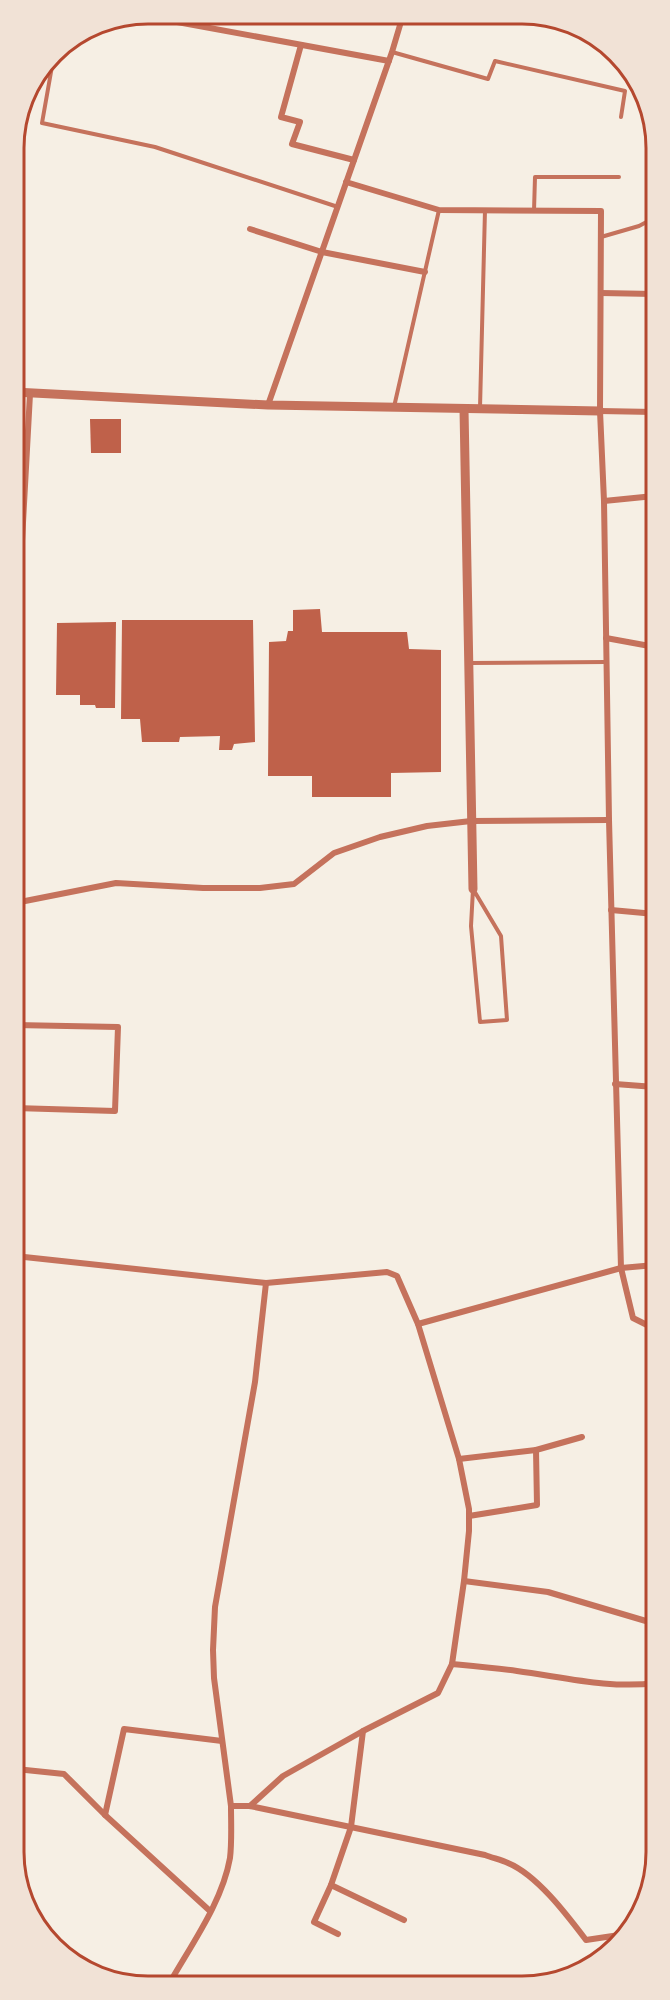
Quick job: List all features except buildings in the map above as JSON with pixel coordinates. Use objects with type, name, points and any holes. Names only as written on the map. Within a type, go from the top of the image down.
[{"type":"street","points":[[188,24],[389,62]]},
{"type":"street","points":[[268,405],[400,24]]},
{"type":"street","points":[[301,45],[281,117],[300,122],[292,144],[354,160]]},
{"type":"street","points":[[346,182],[439,210],[601,211],[600,411],[621,1268],[633,1318],[646,1324]]},
{"type":"street","points":[[250,229],[322,252],[425,272]]},
{"type":"street","points":[[601,293],[646,294]]},
{"type":"street","points":[[24,393],[268,405],[646,412]]},
{"type":"street","points":[[24,504],[30,394]]},
{"type":"street","points":[[464,409],[472,889]]},
{"type":"street","points":[[604,501],[646,497]]},
{"type":"street","points":[[606,638],[646,645]]},
{"type":"street","points":[[24,901],[116,883],[237,888],[294,884],[334,853],[380,837],[427,826],[471,821],[609,820]]},
{"type":"street","points":[[611,910],[646,913]]},
{"type":"street","points":[[24,1025],[118,1027],[115,1111],[24,1108]]},
{"type":"street","points":[[615,1084],[646,1086]]},
{"type":"street","points":[[24,1257],[266,1283],[387,1272],[397,1276],[417,1324],[459,1459],[469,1516],[464,1581],[452,1664],[438,1693],[363,1731],[283,1776],[250,1806]]},
{"type":"street","points":[[417,1324],[621,1268],[646,1266]]},
{"type":"street","points":[[173,1976],[210,1911],[221,1887],[230,1857],[231,1806],[213,1650],[215,1607],[255,1382],[266,1283]]},
{"type":"street","points":[[459,1459],[536,1450],[582,1437]]},
{"type":"street","points":[[469,1516],[537,1505],[536,1450]]},
{"type":"street","points":[[464,1581],[548,1592],[646,1621]]},
{"type":"street","points":[[452,1664],[518,1671],[575,1681],[607,1684],[646,1683]]},
{"type":"street","points":[[105,1815],[123,1729],[222,1741]]},
{"type":"street","points":[[338,1934],[314,1922],[331,1885],[351,1827],[363,1731]]},
{"type":"street","points":[[24,1770],[64,1774],[105,1815],[210,1911]]},
{"type":"street","points":[[231,1806],[250,1806],[485,1855],[510,1863],[526,1874],[565,1912],[586,1940],[613,1936]]},
{"type":"street","points":[[331,1885],[404,1920]]},
{"type":"lane","points":[[392,52],[488,79],[495,61],[625,91],[621,117]]},
{"type":"lane","points":[[51,71],[42,123],[155,147],[338,207]]},
{"type":"lane","points":[[534,211],[535,177],[619,177]]},
{"type":"lane","points":[[394,407],[439,210]]},
{"type":"lane","points":[[480,409],[485,210]]},
{"type":"lane","points":[[601,237],[646,222]]},
{"type":"lane","points":[[468,663],[607,662]]},
{"type":"lane","points":[[472,889],[501,936],[507,1020],[480,1022],[471,926],[472,889]]}]
